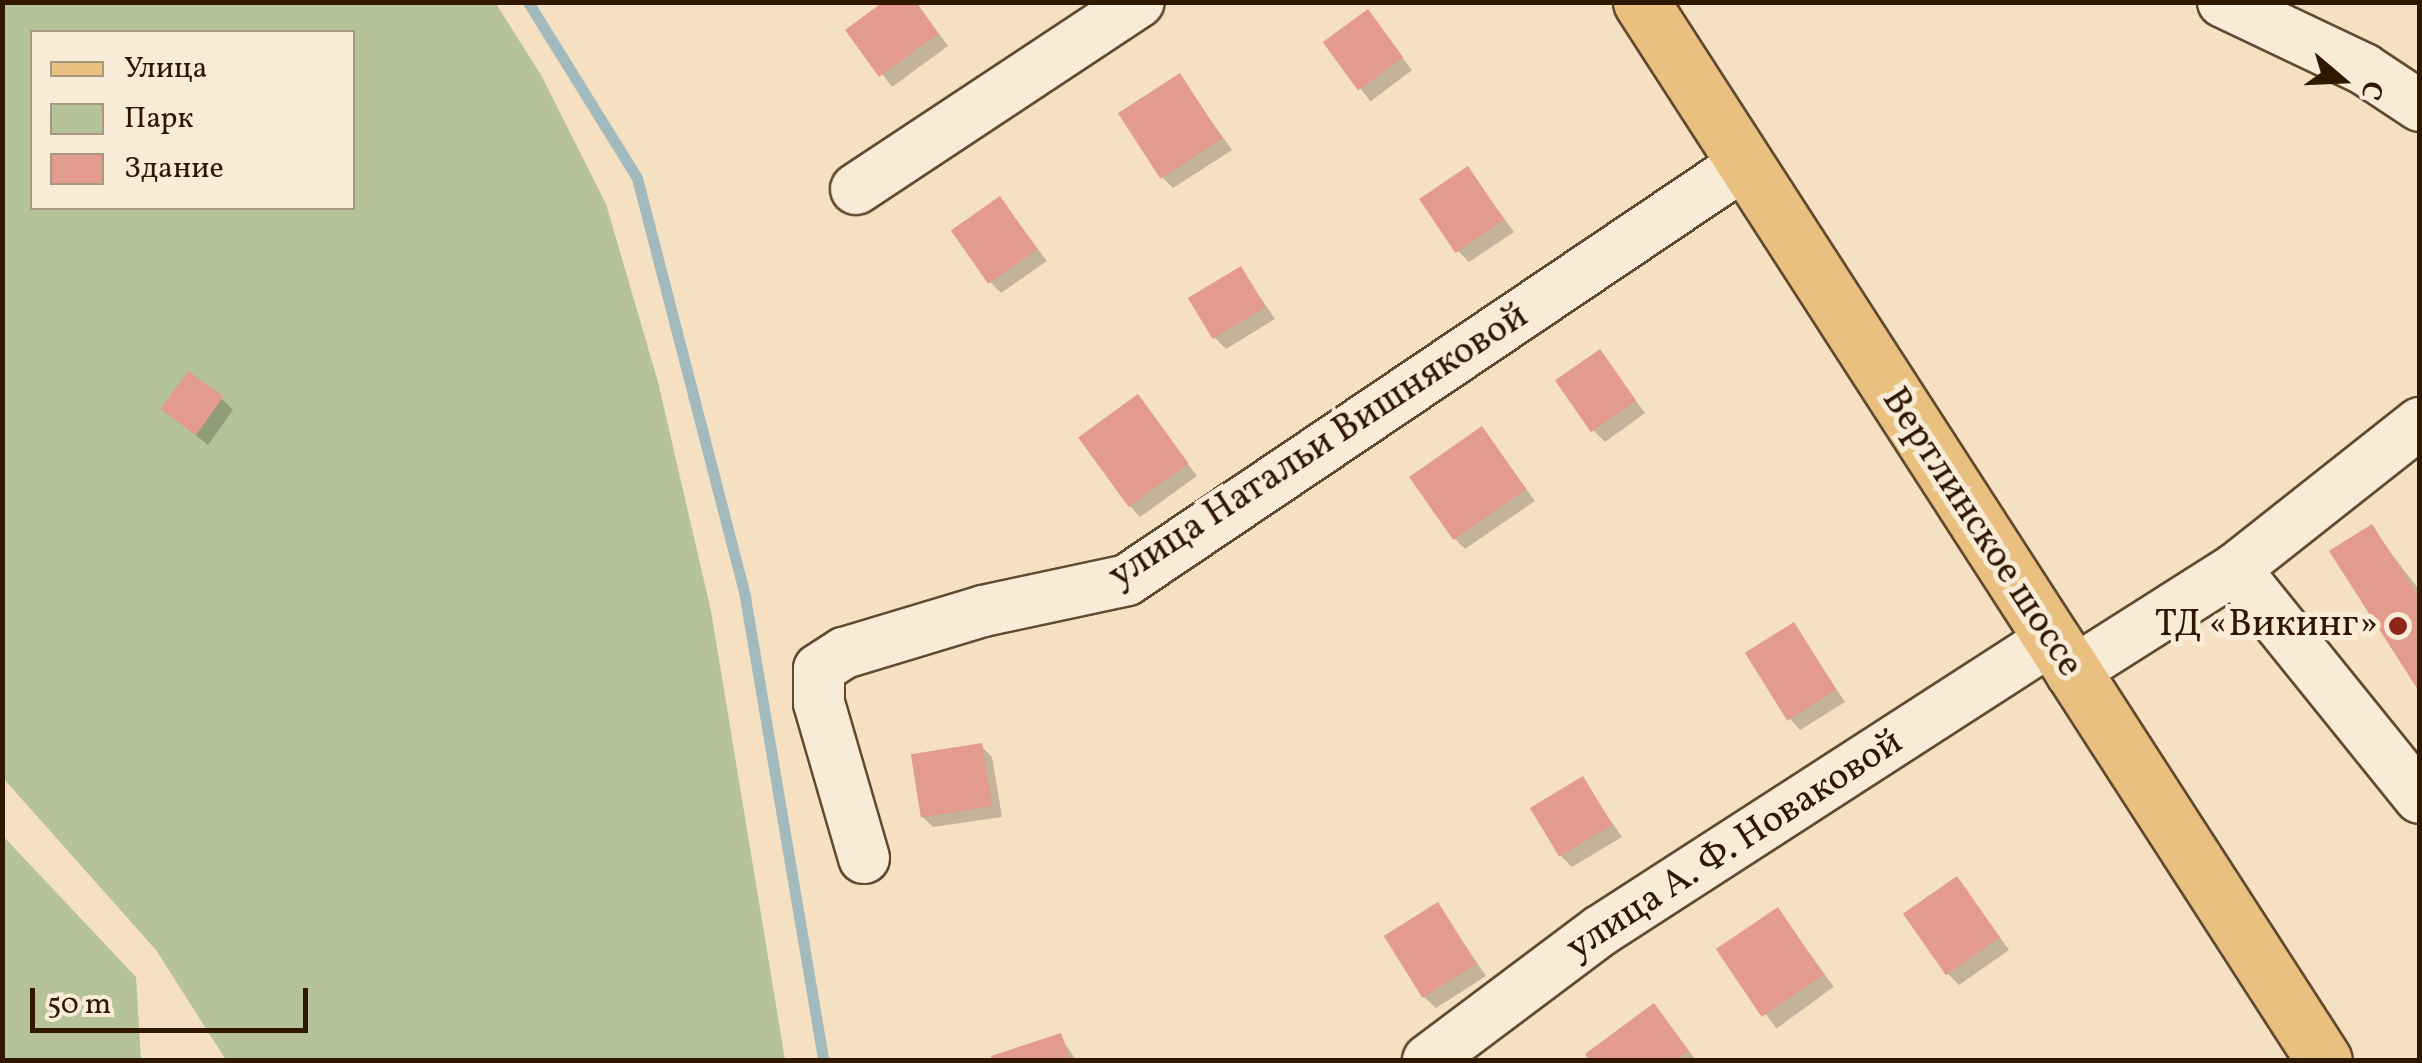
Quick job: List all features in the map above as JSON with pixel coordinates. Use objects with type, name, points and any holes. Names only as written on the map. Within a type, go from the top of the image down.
[{"type":"main road","name":"Вертлинское шоссе","points":[[1641,2],[2060,657],[2324,1060]]},
{"type":"street","points":[[856,190],[1139,2]]},
{"type":"street","points":[[2223,2],[2364,69],[2420,106]]},
{"type":"street","name":"улица Натальи Вишняковой","points":[[864,858],[820,703],[819,670],[844,653],[983,611],[1128,580],[1744,164]]},
{"type":"street","name":"улица А. Ф. Новаковой","points":[[1428,1060],[1600,931],[2060,657],[2235,569],[2416,420]]},
{"type":"street","points":[[2235,569],[2420,798]]},
{"type":"green space","points":[[495,2],[541,75],[606,204],[658,382],[711,611],[785,1060],[226,1060],[156,950],[3,778],[2,3]]},
{"type":"green space","points":[[2,835],[136,977],[141,1060],[3,1060]]},
{"type":"building","points":[[883,2],[916,2],[938,34],[879,77],[845,30]]},
{"type":"building","points":[[1368,9],[1403,58],[1358,90],[1323,42]]},
{"type":"building","points":[[1180,73],[1222,138],[1160,179],[1118,113]]},
{"type":"building","points":[[1468,166],[1504,220],[1455,253],[1419,199]]},
{"type":"building","points":[[1000,196],[1037,249],[988,284],[951,230]]},
{"type":"building","points":[[1241,266],[1266,307],[1213,339],[1188,298]]},
{"type":"building","points":[[1600,349],[1636,401],[1591,432],[1555,381]]},
{"type":"building","points":[[188,371],[224,397],[196,435],[160,409]]},
{"type":"building","points":[[1138,394],[1189,464],[1129,507],[1078,437]]},
{"type":"building","points":[[1482,426],[1526,489],[1453,540],[1409,477]]},
{"type":"building","name":"ТД «Викинг»","points":[[2372,524],[2420,599],[2420,693],[2329,551]]},
{"type":"building","points":[[1794,622],[1836,690],[1787,721],[1745,653]]},
{"type":"building","points":[[982,743],[992,806],[921,817],[911,754]]},
{"type":"building","points":[[1583,776],[1612,825],[1559,857],[1530,808]]},
{"type":"building","points":[[1957,876],[2000,937],[1946,975],[1903,914]]},
{"type":"building","points":[[1438,902],[1477,964],[1422,998],[1384,936]]},
{"type":"building","points":[[1778,907],[1824,975],[1762,1017],[1716,949]]},
{"type":"building","points":[[1654,1003],[1689,1051],[1675,1060],[1589,1060],[1585,1054]]},
{"type":"building","points":[[1061,1033],[1070,1060],[992,1060],[991,1056]]},
{"type":"waterway","points":[[528,2],[637,178],[745,597],[823,1060]]},
{"type":"place","name":"ТД «Викинг»","points":[[2398,626]]}]
